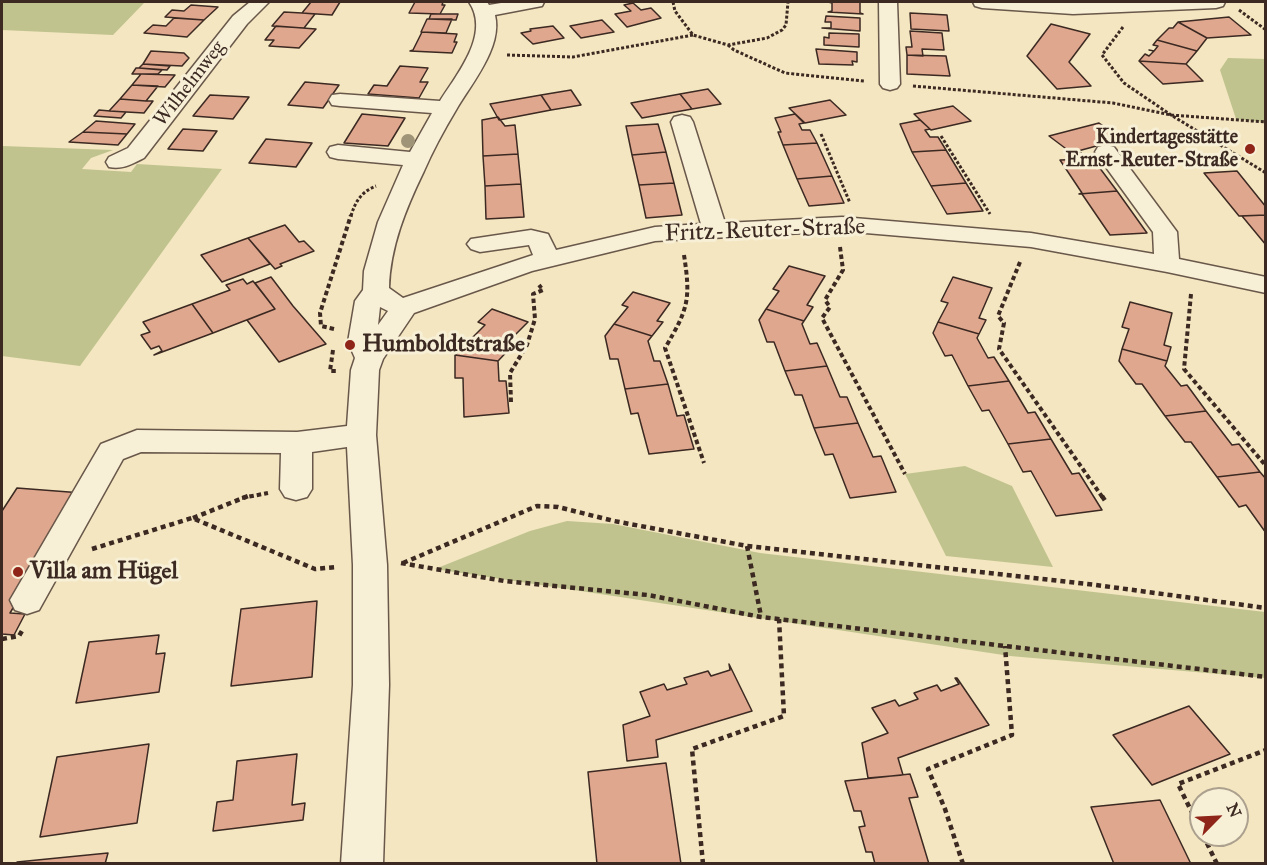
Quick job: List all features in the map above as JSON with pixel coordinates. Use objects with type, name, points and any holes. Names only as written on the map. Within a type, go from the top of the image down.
[{"type":"street","name":"Wilhelmweg","points":[[117,162],[135,153],[240,20],[260,2]]},
{"type":"street","points":[[369,358],[362,342],[368,301],[376,291],[375,274],[406,182],[478,54],[486,28],[478,4],[535,2]]},
{"type":"street","points":[[888,2],[890,84]]},
{"type":"street","points":[[982,2],[1073,8],[1216,2]]},
{"type":"street","points":[[340,100],[446,108]]},
{"type":"street","points":[[682,122],[715,231]]},
{"type":"street","points":[[338,152],[417,159]]},
{"type":"street","points":[[1106,152],[1165,232],[1167,264]]},
{"type":"street","name":"Fritz-Reuter-Straße","points":[[405,307],[535,262],[655,234],[851,225],[1031,240],[1194,269],[1266,285]]},
{"type":"street","points":[[480,244],[531,237],[539,239],[535,262]]},
{"type":"street","points":[[362,864],[371,685],[386,564],[361,435],[365,370],[369,358],[405,307],[395,305],[376,291]]},
{"type":"street","points":[[27,600],[112,452],[137,441],[297,443],[361,435]]},
{"type":"street","points":[[296,489],[297,443]]},
{"type":"path","points":[[673,2],[675,10],[693,35]]},
{"type":"path","points":[[728,45],[767,38],[782,30],[786,25],[788,2]]},
{"type":"path","points":[[1139,4],[1102,55],[1124,83],[1171,115],[1266,173]]},
{"type":"path","points":[[1243,13],[1266,30]]},
{"type":"path","points":[[478,54],[573,57],[693,35],[728,45],[734,50],[785,73],[1113,103],[1171,115],[1266,122]]},
{"type":"path","points":[[821,134],[851,225],[848,246],[840,246],[843,270],[825,300],[831,307],[822,318],[905,474]]},
{"type":"path","points":[[941,136],[1004,238]]},
{"type":"path","points":[[336,337],[336,330],[321,326],[320,313],[355,203],[366,190],[384,183],[406,182]]},
{"type":"path","points":[[682,232],[690,251],[683,251],[691,291],[688,308],[665,348],[704,463]]},
{"type":"path","points":[[1031,240],[1028,261],[1021,261],[998,316],[1004,323],[999,349],[1106,502]]},
{"type":"path","points":[[511,402],[510,373],[527,345],[535,319],[533,294],[543,290],[535,262]]},
{"type":"path","points":[[1194,269],[1184,369],[1266,466]]},
{"type":"path","points":[[52,559],[59,560],[192,518],[244,497],[296,489]]},
{"type":"path","points":[[386,564],[537,506],[558,507],[614,521],[747,546],[1096,585],[1266,608]]},
{"type":"path","points":[[192,518],[315,568],[386,564],[504,581],[648,595],[761,617],[1266,677]]},
{"type":"path","points":[[747,546],[761,617]]},
{"type":"path","points":[[703,864],[692,749],[784,716],[779,619]]},
{"type":"path","points":[[2,639],[5,634]]},
{"type":"path","points":[[963,864],[945,809],[928,769],[1012,735],[1005,646]]},
{"type":"path","points":[[1189,806],[1178,784],[1266,750]]},
{"type":"path","points":[[1209,847],[1217,864]]},
{"type":"green space","points":[[2,2],[145,2],[113,35],[2,30]]},
{"type":"green space","points":[[1228,58],[1265,59],[1265,122],[1236,119],[1220,70]]},
{"type":"green space","points":[[2,146],[113,150],[91,158],[82,169],[131,172],[137,164],[222,169],[80,366],[2,356]]},
{"type":"green space","points":[[965,466],[1012,486],[1053,567],[946,556],[905,474]]},
{"type":"green space","points":[[567,521],[613,524],[760,553],[1265,612],[1265,678],[1010,656],[435,569],[530,531]]},
{"type":"building","points":[[311,2],[340,2],[332,15],[302,13]]},
{"type":"building","points":[[415,2],[443,2],[442,5],[445,5],[440,14],[409,13]]},
{"type":"building","points":[[828,2],[860,2],[860,13],[863,14],[828,12],[832,11],[832,3]]},
{"type":"building","points":[[633,3],[641,10],[651,8],[661,18],[627,27],[615,14],[631,11],[624,5]]},
{"type":"building","points":[[191,5],[218,7],[204,20],[165,17],[172,10],[184,11]]},
{"type":"building","points":[[284,12],[315,14],[304,28],[272,26]]},
{"type":"building","points":[[910,13],[947,15],[949,31],[911,29]]},
{"type":"building","points":[[431,14],[458,14],[456,20],[429,19]]},
{"type":"building","points":[[826,16],[860,18],[860,31],[822,28],[831,28],[831,22],[825,22]]},
{"type":"building","points":[[1229,17],[1251,35],[1207,38],[1178,22]]},
{"type":"building","points":[[174,18],[204,20],[187,37],[144,33],[153,25],[166,26]]},
{"type":"building","points":[[427,19],[452,19],[446,33],[421,32]]},
{"type":"building","points":[[602,20],[614,32],[581,38],[570,26]]},
{"type":"building","points":[[1178,22],[1207,38],[1197,51],[1157,40]]},
{"type":"building","points":[[1051,24],[1090,34],[1069,62],[1091,86],[1057,89],[1027,56]]},
{"type":"building","points":[[276,26],[316,29],[299,48],[269,46],[274,40],[265,40]]},
{"type":"building","points":[[553,26],[564,38],[533,44],[521,33],[531,31],[530,29]]},
{"type":"building","points":[[910,31],[942,33],[944,50],[922,49],[923,56],[907,55],[906,47],[912,47]]},
{"type":"building","points":[[422,32],[457,34],[454,42],[457,42],[452,53],[410,51],[413,50]]},
{"type":"building","points":[[829,33],[859,34],[859,47],[824,45],[824,37],[829,38]]},
{"type":"building","points":[[1157,40],[1197,51],[1186,64],[1139,61],[1145,54],[1149,56],[1158,46],[1153,45]]},
{"type":"building","points":[[816,49],[857,52],[857,62],[852,61],[853,65],[819,64]]},
{"type":"building","points":[[151,51],[184,53],[189,58],[182,66],[143,64]]},
{"type":"building","points":[[907,55],[946,56],[950,76],[907,74]]},
{"type":"building","points":[[1139,61],[1186,64],[1203,81],[1163,84]]},
{"type":"building","points":[[143,64],[170,66],[167,70],[139,68]]},
{"type":"building","points":[[400,66],[428,68],[420,82],[428,82],[419,98],[368,94],[374,85],[387,86]]},
{"type":"building","points":[[136,68],[162,70],[158,74],[132,74]]},
{"type":"building","points":[[141,74],[175,75],[165,87],[132,85]]},
{"type":"building","points":[[305,82],[339,85],[323,108],[288,105]]},
{"type":"building","points":[[132,85],[158,86],[146,101],[120,99]]},
{"type":"building","points":[[708,89],[721,104],[692,109],[680,94]]},
{"type":"building","points":[[571,90],[581,105],[551,110],[541,95]]},
{"type":"building","points":[[680,94],[692,109],[642,118],[631,103]]},
{"type":"building","points":[[210,95],[249,97],[233,119],[193,116]]},
{"type":"building","points":[[541,95],[551,110],[499,120],[490,104]]},
{"type":"building","points":[[120,99],[153,101],[144,113],[109,111]]},
{"type":"building","points":[[830,100],[846,115],[805,123],[789,108]]},
{"type":"building","points":[[953,106],[971,121],[931,130],[914,114]]},
{"type":"building","points":[[99,110],[126,112],[121,118],[94,116]]},
{"type":"building","points":[[362,114],[405,118],[388,146],[344,143]]},
{"type":"building","points":[[795,114],[804,123],[799,124],[802,130],[810,130],[817,143],[783,145],[775,118]]},
{"type":"building","points":[[498,117],[505,126],[515,125],[518,154],[483,156],[482,120]]},
{"type":"building","points":[[920,120],[930,129],[925,130],[930,137],[938,137],[946,150],[912,152],[900,124]]},
{"type":"building","points":[[96,121],[135,124],[127,134],[83,132]]},
{"type":"building","points":[[1099,123],[1122,139],[1078,151],[1090,159],[1081,160],[1049,136]]},
{"type":"building","points":[[658,124],[666,152],[632,155],[626,126]]},
{"type":"building","points":[[183,129],[217,131],[203,151],[168,149]]},
{"type":"building","points":[[83,132],[127,134],[118,145],[69,142]]},
{"type":"building","points":[[266,139],[312,143],[296,167],[249,163]]},
{"type":"building","points":[[817,143],[832,176],[797,179],[783,145]]},
{"type":"building","points":[[946,150],[966,183],[931,186],[912,152]]},
{"type":"building","points":[[666,152],[674,183],[639,185],[632,155]]},
{"type":"building","points":[[518,154],[521,184],[485,186],[483,156]]},
{"type":"building","points":[[1093,159],[1117,191],[1079,194],[1082,193],[1060,160]]},
{"type":"building","points":[[1237,171],[1266,207],[1266,215],[1239,216],[1204,173]]},
{"type":"building","points":[[832,176],[844,203],[809,206],[797,179]]},
{"type":"building","points":[[674,183],[682,215],[646,218],[639,185]]},
{"type":"building","points":[[966,183],[983,211],[947,214],[931,186]]},
{"type":"building","points":[[521,184],[524,217],[486,219],[485,186]]},
{"type":"building","points":[[1117,191],[1147,233],[1110,235],[1082,194],[1079,194]]},
{"type":"building","points":[[1266,215],[1266,245],[1242,216]]},
{"type":"building","points":[[285,225],[299,242],[304,241],[314,251],[280,264],[282,266],[275,269],[248,238]]},
{"type":"building","points":[[248,238],[270,264],[222,282],[201,255]]},
{"type":"building","points":[[789,266],[825,276],[807,305],[813,307],[804,321],[766,309],[779,291],[773,289]]},
{"type":"building","points":[[271,277],[326,344],[279,362],[247,320],[275,309],[255,283]]},
{"type":"building","points":[[953,277],[992,288],[979,318],[986,320],[979,334],[938,322],[948,303],[941,301]]},
{"type":"building","points":[[243,279],[247,284],[253,281],[275,309],[213,333],[192,304],[230,290],[226,285]]},
{"type":"building","points":[[633,292],[670,303],[657,321],[663,322],[652,336],[614,324],[628,307],[622,305]]},
{"type":"building","points":[[1130,302],[1172,313],[1164,345],[1171,347],[1167,361],[1122,349],[1129,329],[1122,327]]},
{"type":"building","points":[[192,304],[213,333],[154,355],[162,351],[159,346],[151,349],[141,335],[150,332],[143,322]]},
{"type":"building","points":[[492,309],[528,322],[510,340],[516,342],[498,361],[455,355],[485,325],[478,322]]},
{"type":"building","points":[[766,309],[804,321],[802,324],[810,344],[817,343],[827,366],[785,371],[774,342],[767,342],[759,320]]},
{"type":"building","points":[[938,322],[979,334],[977,338],[988,358],[994,357],[1009,381],[968,386],[952,355],[945,356],[933,333]]},
{"type":"building","points":[[614,324],[652,336],[648,341],[654,361],[660,361],[668,384],[625,389],[618,359],[610,359],[605,336]]},
{"type":"building","points":[[1122,349],[1167,361],[1165,366],[1181,386],[1187,385],[1206,411],[1165,416],[1142,384],[1136,384],[1119,361]]},
{"type":"building","points":[[455,355],[498,361],[499,381],[506,381],[509,413],[464,417],[463,378],[455,378]]},
{"type":"building","points":[[827,366],[840,397],[847,397],[858,423],[814,428],[802,395],[795,395],[785,371]]},
{"type":"building","points":[[1009,381],[1028,413],[1035,412],[1051,439],[1008,444],[989,410],[982,411],[968,386]]},
{"type":"building","points":[[668,384],[677,416],[684,415],[694,449],[649,454],[638,413],[631,414],[625,389]]},
{"type":"building","points":[[1206,411],[1232,445],[1239,444],[1260,472],[1217,477],[1191,442],[1185,442],[1165,416]]},
{"type":"building","points":[[858,423],[873,457],[881,456],[896,492],[850,498],[833,454],[825,455],[814,428]]},
{"type":"building","points":[[1051,439],[1072,474],[1079,473],[1102,510],[1056,516],[1031,471],[1023,472],[1008,444]]},
{"type":"building","points":[[1260,472],[1266,479],[1266,533],[1246,505],[1239,507],[1217,477]]},
{"type":"building","name":"Villa am Hügel","points":[[17,488],[82,493],[10,613],[25,614],[14,635],[2,634],[2,511]]},
{"type":"building","points":[[317,601],[312,677],[231,686],[241,609]]},
{"type":"building","points":[[159,635],[156,654],[165,653],[159,692],[76,703],[89,642]]},
{"type":"building","points":[[729,664],[752,711],[656,740],[658,757],[627,761],[623,725],[650,716],[640,692],[664,684],[667,690],[687,684],[684,678],[708,671],[711,676],[730,670]]},
{"type":"building","points":[[955,678],[989,725],[898,758],[903,775],[868,778],[862,743],[888,733],[872,708],[895,700],[899,706],[918,699],[914,693],[937,685],[941,691],[959,684]]},
{"type":"building","points":[[1189,706],[1230,754],[1152,785],[1113,735]]},
{"type":"building","points":[[149,744],[137,823],[40,837],[57,757]]},
{"type":"building","points":[[297,754],[292,805],[305,803],[303,820],[213,831],[217,802],[233,800],[237,761]]},
{"type":"building","points":[[666,763],[681,864],[597,864],[588,772]]},
{"type":"building","points":[[910,774],[918,797],[909,798],[929,864],[875,864],[872,852],[866,852],[859,827],[865,826],[861,811],[854,811],[845,781]]},
{"type":"building","points":[[1160,800],[1191,864],[1114,864],[1091,807]]},
{"type":"building","points":[[108,853],[105,864],[16,864],[17,862]]},
{"type":"place","name":"Kindertagesstätte Ernst-Reuter-Straße","points":[[1250,149]]},
{"type":"place","name":"Humboldtstraße","points":[[350,345]]},
{"type":"place","name":"Villa am Hügel","points":[[18,572]]}]
